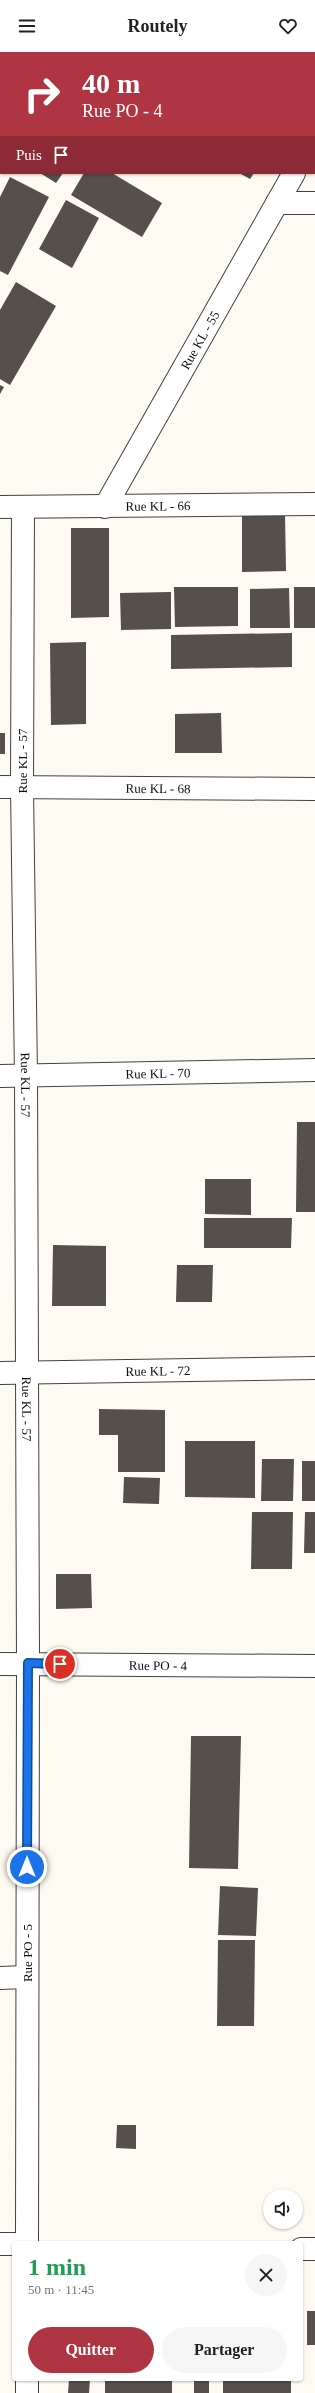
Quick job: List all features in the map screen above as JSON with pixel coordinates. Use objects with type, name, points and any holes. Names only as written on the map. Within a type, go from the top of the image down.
[{"type":"street","name":"Rue KL - 55","points":[[105,507],[293,174]]},
{"type":"street","points":[[277,203],[315,203]]},
{"type":"street","name":"Rue KL - 66","points":[[0,507],[315,504]]},
{"type":"street","name":"Rue KL - 57","points":[[23,507],[22,788],[26,1076],[28,1663]]},
{"type":"street","name":"Rue KL - 68","points":[[0,787],[315,789]]},
{"type":"street","name":"Rue KL - 70","points":[[0,1076],[315,1070]]},
{"type":"street","name":"Rue KL - 72","points":[[0,1373],[26,1374],[315,1368]]},
{"type":"street","name":"Rue PO - 5","points":[[27,2241],[28,1663]]},
{"type":"street","name":"Rue PO - 4","points":[[0,1664],[315,1666]]},
{"type":"street","points":[[0,1978],[27,1977]]},
{"type":"street","points":[[0,2244],[12,2244]]},
{"type":"street","points":[[303,2249],[315,2249]]},
{"type":"street","points":[[27,2381],[27,2393]]},
{"type":"building","points":[[42,174],[62,174],[56,183]]},
{"type":"building","points":[[83,174],[114,174],[162,203],[142,237],[71,195]]},
{"type":"building","points":[[241,174],[253,174],[250,179]]},
{"type":"building","points":[[10,177],[49,197],[8,275],[0,271],[0,197]]},
{"type":"building","points":[[66,200],[99,218],[72,268],[39,249]]},
{"type":"building","points":[[16,282],[56,306],[10,385],[0,379],[0,310]]},
{"type":"building","points":[[0,385],[4,387],[0,394]]},
{"type":"building","points":[[285,514],[286,571],[242,572],[242,515]]},
{"type":"building","points":[[71,528],[109,528],[109,617],[71,618]]},
{"type":"building","points":[[174,587],[238,587],[238,626],[175,627]]},
{"type":"building","points":[[294,587],[315,587],[315,628],[294,628]]},
{"type":"building","points":[[289,588],[290,628],[250,628],[250,589]]},
{"type":"building","points":[[171,592],[171,629],[121,630],[120,593]]},
{"type":"building","points":[[292,633],[292,667],[171,669],[171,635]]},
{"type":"building","points":[[86,642],[86,724],[51,725],[50,643]]},
{"type":"building","points":[[221,713],[222,753],[175,753],[175,714]]},
{"type":"building","points":[[0,733],[5,733],[5,754],[0,754]]},
{"type":"building","points":[[297,1122],[315,1122],[315,1212],[296,1212]]},
{"type":"building","points":[[205,1179],[251,1179],[251,1215],[205,1214]]},
{"type":"building","points":[[204,1218],[292,1218],[291,1248],[204,1248]]},
{"type":"building","points":[[53,1245],[106,1246],[106,1306],[52,1306]]},
{"type":"building","points":[[177,1265],[213,1265],[212,1302],[176,1302]]},
{"type":"building","points":[[99,1409],[165,1410],[165,1472],[118,1472],[118,1435],[99,1435]]},
{"type":"building","points":[[185,1441],[255,1441],[255,1498],[185,1497]]},
{"type":"building","points":[[262,1459],[294,1459],[293,1501],[261,1501]]},
{"type":"building","points":[[302,1461],[315,1461],[315,1501],[302,1501]]},
{"type":"building","points":[[124,1477],[160,1478],[159,1504],[123,1503]]},
{"type":"building","points":[[252,1512],[293,1512],[292,1569],[251,1569]]},
{"type":"building","points":[[305,1512],[315,1512],[315,1553],[304,1553]]},
{"type":"building","points":[[56,1574],[91,1574],[92,1608],[56,1609]]},
{"type":"building","points":[[191,1736],[241,1736],[238,1869],[189,1868]]},
{"type":"building","points":[[220,1886],[258,1888],[256,1936],[218,1935]]},
{"type":"building","points":[[218,1940],[255,1940],[254,2026],[217,2026]]},
{"type":"building","points":[[117,2125],[136,2125],[136,2149],[116,2148]]},
{"type":"building","points":[[307,2311],[315,2311],[315,2345],[307,2345]]},
{"type":"building","points":[[69,2381],[90,2381],[89,2393],[68,2393]]},
{"type":"building","points":[[105,2381],[172,2381],[172,2393],[105,2393]]},
{"type":"building","points":[[194,2381],[209,2381],[209,2393],[194,2393]]},
{"type":"building","points":[[223,2381],[291,2381],[291,2393],[223,2393]]},
{"type":"route","points":[[27,1867],[28,1663],[60,1664]]}]
